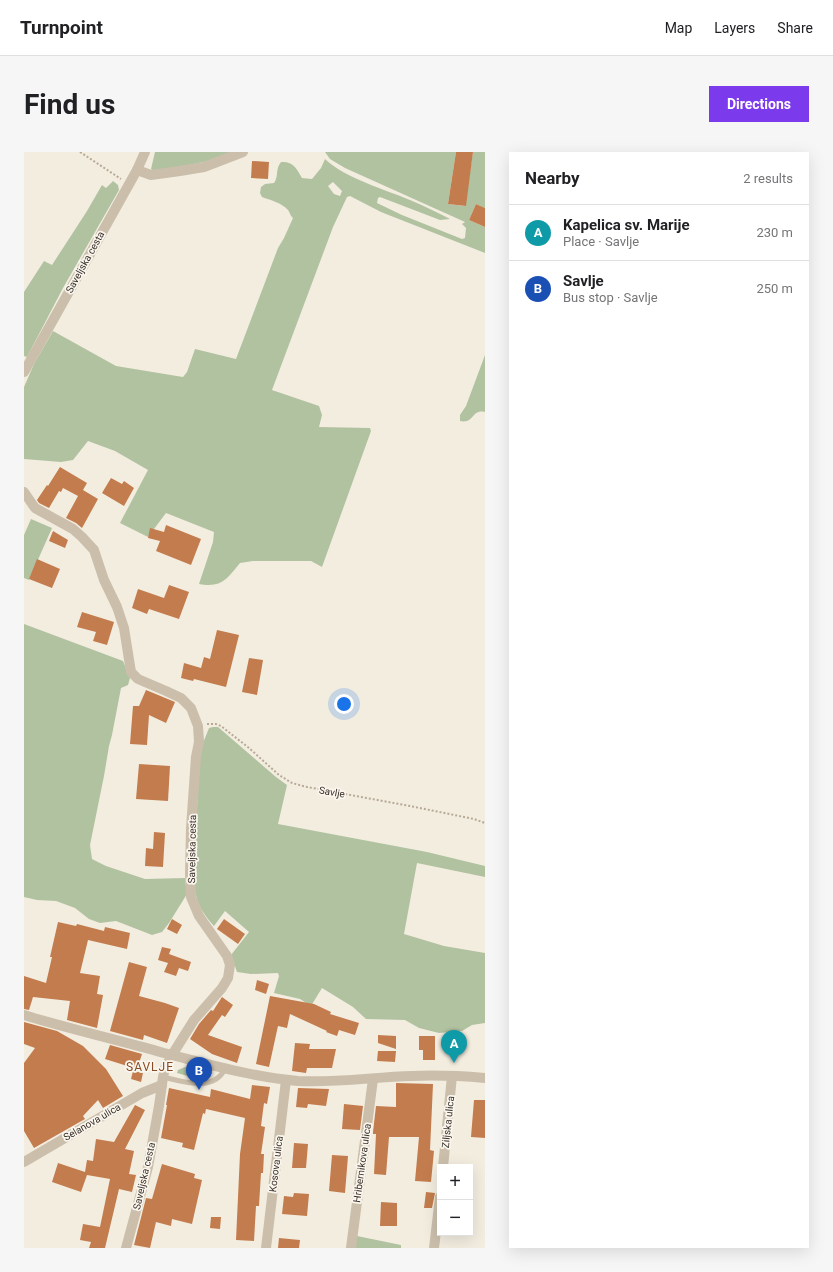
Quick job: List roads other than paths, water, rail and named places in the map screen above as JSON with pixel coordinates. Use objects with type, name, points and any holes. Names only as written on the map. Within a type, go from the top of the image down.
[{"type":"street","name":"Saveljska cesta","points":[[24,372],[137,170],[145,152]]},
{"type":"street","points":[[137,170],[151,174],[204,167],[243,152]]},
{"type":"street","name":"Saveljska cesta","points":[[24,492],[35,508],[73,529],[94,550],[104,580],[117,607],[124,628],[131,672],[138,680],[181,698],[191,708],[198,726],[199,742],[196,757],[191,835],[190,874],[192,896],[199,916],[227,956],[230,965],[228,978],[222,988],[194,1020],[172,1055],[166,1068],[148,1167],[126,1248]]},
{"type":"street","points":[[24,1015],[225,1069],[286,1080],[314,1081],[412,1076],[485,1078]]},
{"type":"street","name":"Ziljska ulica","points":[[443,1164],[452,1076]]},
{"type":"street","name":"Hribernikova ulica","points":[[351,1248],[374,1078]]},
{"type":"street","name":"Kosova ulica","points":[[266,1248],[286,1080]]},
{"type":"street","name":"Selanova ulica","points":[[24,1162],[163,1081]]},
{"type":"street","points":[[434,1248],[440,1200]]},
{"type":"lane","points":[[163,1081],[204,1083],[220,1077],[225,1069]]},
{"type":"place","name":"Kapelica sv. Marije","points":[[454,1063]]},
{"type":"place","name":"Savlje","points":[[199,1090]]},
{"type":"district","name":"SAVLJE","points":[[150,1067]]}]
